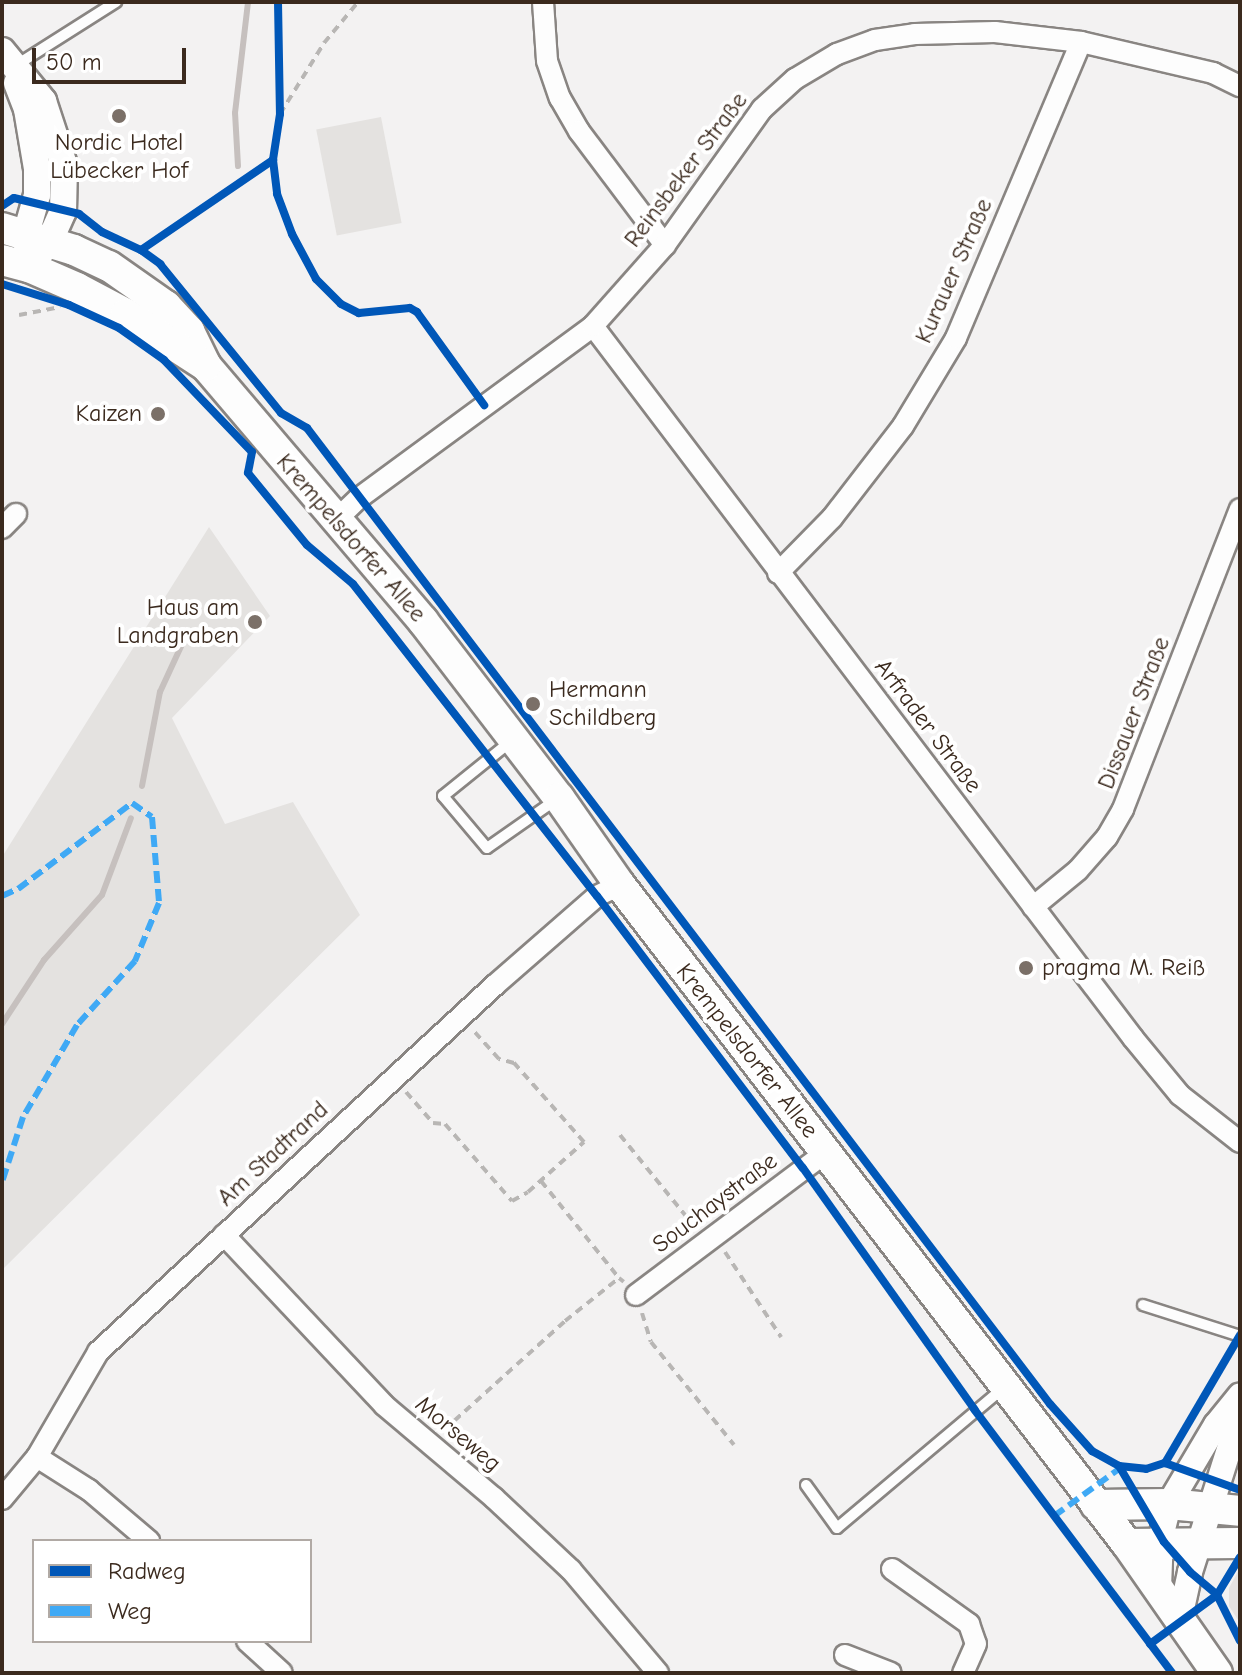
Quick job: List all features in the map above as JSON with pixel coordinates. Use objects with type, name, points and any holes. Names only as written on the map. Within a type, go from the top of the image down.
[{"type":"main road","points":[[8,61],[27,109],[37,169],[37,195],[15,264],[126,314],[206,366]]},
{"type":"main road","points":[[25,235],[109,266],[166,306],[189,331],[206,366]]},
{"type":"main road","name":"Krempelsdorfer Allee","points":[[206,366],[423,621],[559,798],[620,885],[1127,1544],[1217,1673]]},
{"type":"main road","points":[[1096,1505],[1169,1504],[1240,1511]]},
{"type":"main road","points":[[1127,1544],[1240,1543]]},
{"type":"street","points":[[543,2],[547,61],[560,98],[579,131],[665,245]]},
{"type":"street","name":"Reinsbeker Straße","points":[[335,521],[359,498],[593,326],[665,245],[762,109],[795,79],[837,54],[875,40],[915,34],[995,32],[1081,42],[1213,73],[1240,86]]},
{"type":"street","name":"Kurauer Straße","points":[[778,573],[832,518],[894,437],[956,338],[1081,42]]},
{"type":"street","name":"Arfrader Straße","points":[[593,326],[778,573],[1180,1095],[1240,1142]]},
{"type":"street","name":"Dissauer Straße","points":[[1033,907],[1078,870],[1107,837],[1123,809],[1240,509]]},
{"type":"street","name":"Am Stadtrand","points":[[2,1499],[37,1457],[98,1352],[460,1016],[597,896],[620,885]]},
{"type":"street","name":"Souchaystraße","points":[[636,1295],[825,1153]]},
{"type":"street","name":"Morseweg","points":[[224,1235],[384,1405],[427,1445],[494,1498],[571,1570],[658,1673]]},
{"type":"street","points":[[1159,1588],[1160,1542],[1169,1504],[1216,1425],[1240,1395]]},
{"type":"street","points":[[1180,1618],[1209,1508],[1238,1434]]},
{"type":"street","points":[[37,1457],[89,1490],[147,1539]]},
{"type":"street","points":[[1169,1504],[1184,1532],[1199,1542]]},
{"type":"street","points":[[892,1569],[969,1624],[976,1644],[963,1673]]},
{"type":"street","points":[[249,1643],[282,1673]]},
{"type":"street","points":[[845,1655],[891,1673]]},
{"type":"lane","points":[[8,61],[116,2]]},
{"type":"lane","points":[[514,739],[443,796],[487,848],[559,798]]},
{"type":"lane","points":[[1143,1305],[1240,1336]]},
{"type":"lane","points":[[806,1485],[837,1528],[1005,1386]]},
{"type":"path","points":[[280,114],[324,43],[358,2]]},
{"type":"path","points":[[278,129],[280,98]]},
{"type":"path","points":[[46,298],[69,305]]},
{"type":"path","points":[[19,315],[69,305]]},
{"type":"path","points":[[394,1078],[433,1123],[445,1124],[512,1201],[541,1181],[584,1142],[514,1063],[499,1059],[460,1016]]},
{"type":"path","points":[[620,1135],[710,1239],[781,1337]]},
{"type":"path","points":[[541,1181],[636,1295],[651,1342],[734,1445]]},
{"type":"path","points":[[427,1445],[565,1321],[619,1278]]},
{"type":"shaded area","points":[[381,117],[402,223],[337,236],[316,130]]},
{"type":"shaded area","points":[[209,527],[270,616],[172,718],[225,824],[293,802],[360,915],[2,1270],[2,857]]},
{"type":"shaded area","points":[[1240,1568],[1240,1623],[1229,1606],[1229,1588]]},
{"type":"waterway","points":[[238,166],[235,113],[248,2]]},
{"type":"waterway","points":[[142,786],[160,692],[188,631]]},
{"type":"waterway","points":[[2,1024],[44,960],[102,895],[131,818]]},
{"type":"marked path","points":[[2,896],[18,889],[132,803],[152,817],[159,903],[135,961],[77,1025],[23,1117],[2,1182]]},
{"type":"marked path","points":[[1054,1516],[1123,1466]]},
{"type":"cycle path","points":[[278,2],[280,114],[273,160],[277,194],[292,234],[316,279],[341,304],[359,313],[410,308],[417,312],[484,405]]},
{"type":"cycle path","points":[[141,250],[273,160]]},
{"type":"cycle path","points":[[2,206],[14,198],[79,214],[102,232],[141,250],[160,264],[281,413],[307,428],[1050,1404],[1092,1451],[1119,1466],[1146,1469],[1165,1463],[1240,1490]]},
{"type":"cycle path","points":[[2,284],[69,305],[119,328],[164,360],[252,452],[248,473],[307,545],[353,584],[597,896],[803,1168],[974,1409],[1172,1673]]},
{"type":"cycle path","points":[[1165,1463],[1240,1335]]},
{"type":"cycle path","points":[[1119,1466],[1164,1542],[1190,1572],[1217,1595],[1240,1641]]},
{"type":"cycle path","points":[[1150,1644],[1217,1595],[1240,1557]]},
{"type":"place","name":"Nordic Hotel Lübecker Hof","points":[[119,116]]},
{"type":"place","name":"Kaizen","points":[[158,414]]},
{"type":"place","name":"Haus am Landgraben","points":[[255,622]]},
{"type":"place","name":"Hermann Schildberg","points":[[533,704]]},
{"type":"place","name":"pragma M. Reiß","points":[[1026,968]]}]
